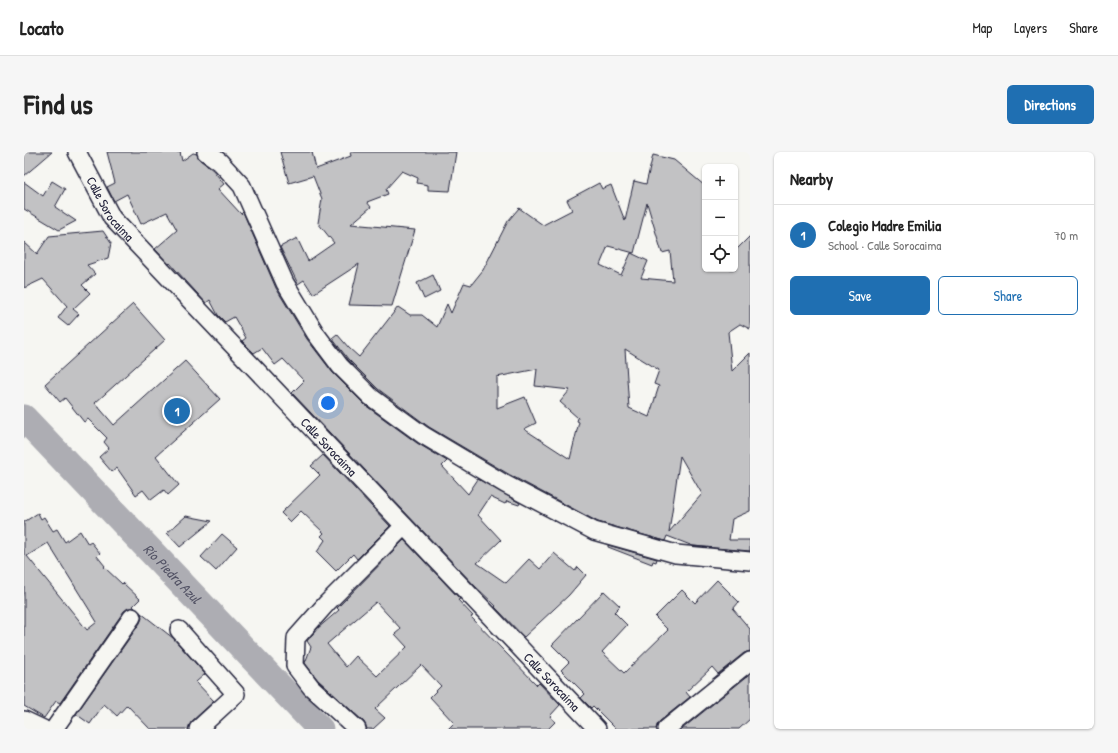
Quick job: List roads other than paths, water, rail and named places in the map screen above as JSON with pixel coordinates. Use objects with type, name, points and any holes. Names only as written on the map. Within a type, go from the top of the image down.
[{"type":"street","name":"Calle Sorocaima","points":[[77,152],[112,218],[597,729]]},
{"type":"street","points":[[206,152],[220,162],[242,186],[285,283],[316,334],[340,366],[371,397],[423,435],[505,484],[594,530],[676,554],[750,561]]},
{"type":"street","points":[[357,729],[311,687],[295,666],[296,638],[327,603],[404,526]]},
{"type":"street","points":[[54,729],[132,617]]},
{"type":"street","points":[[179,630],[236,694],[198,729]]},
{"type":"street","points":[[666,729],[750,661]]},
{"type":"street","points":[[24,720],[43,729]]},
{"type":"waterway","name":"Río Piedra Azul","points":[[24,418],[320,729]]},
{"type":"place","name":"Colegio Madre Emilia","points":[[177,411]]}]
